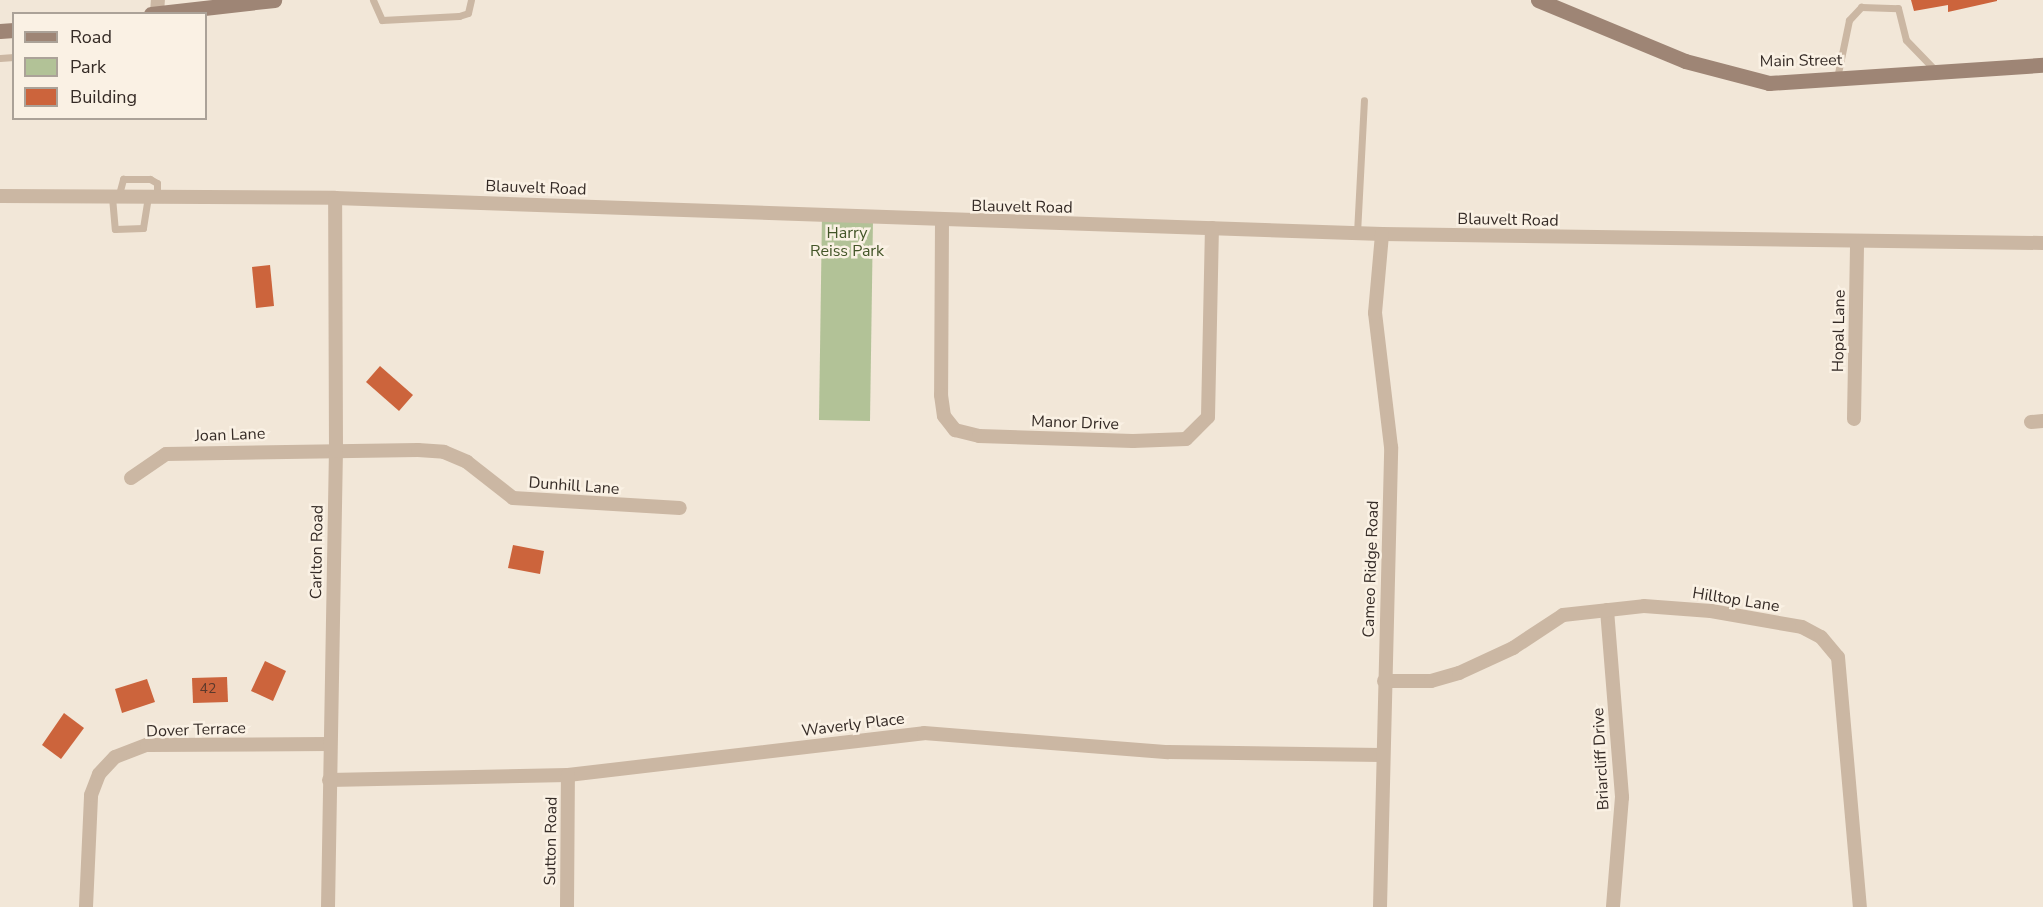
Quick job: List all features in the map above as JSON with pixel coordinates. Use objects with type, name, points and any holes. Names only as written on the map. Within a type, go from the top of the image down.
[{"type":"main road","points":[[166,12],[274,0]]},
{"type":"main road","name":"Main Street","points":[[1538,0],[1731,77],[1769,83],[1836,80],[1934,69],[2043,65]]},
{"type":"street","name":"Blauvelt Road","points":[[0,196],[335,198],[942,221],[1382,234],[1857,244],[2043,243]]},
{"type":"street","name":"Carlton Road","points":[[328,907],[329,744],[336,450],[335,198]]},
{"type":"street","name":"Manor Drive","points":[[942,221],[941,395],[944,416],[955,430],[979,436],[1132,441],[1186,439],[1208,417],[1212,228]]},
{"type":"street","name":"Cameo Ridge Road","points":[[1380,907],[1391,447],[1375,313],[1382,234]]},
{"type":"street","name":"Hopal Lane","points":[[1854,419],[1857,244]]},
{"type":"street","name":"Joan Lane","points":[[131,478],[166,454],[336,450]]},
{"type":"street","name":"Dunhill Lane","points":[[336,450],[444,452],[467,462],[513,498],[680,508]]},
{"type":"street","name":"Hilltop Lane","points":[[1384,681],[1431,681],[1459,673],[1513,648],[1563,615],[1607,610],[1711,611],[1802,627],[1821,637],[1838,657],[1860,907]]},
{"type":"street","name":"Briarcliff Drive","points":[[1607,610],[1622,797],[1613,907]]},
{"type":"street","name":"Waverly Place","points":[[329,780],[568,775],[924,733],[1168,752],[1382,755]]},
{"type":"street","name":"Dover Terrace","points":[[86,907],[91,795],[99,774],[115,757],[147,745],[329,744]]},
{"type":"street","name":"Sutton Road","points":[[567,907],[568,775]]},
{"type":"lane","points":[[373,0],[382,20],[459,16],[468,13],[471,0]]},
{"type":"lane","points":[[1836,80],[1849,20],[1860,3],[1898,8],[1906,40],[1934,69]]},
{"type":"lane","points":[[1357,233],[1364,100]]},
{"type":"lane","points":[[115,198],[115,229],[143,228],[152,198]]},
{"type":"green space","name":"Harry Reiss Park","points":[[822,214],[873,219],[870,421],[819,420]]},
{"type":"building","points":[[1911,0],[1997,1],[1948,12],[1948,5],[1914,11]]},
{"type":"building","points":[[270,265],[274,306],[256,308],[252,267]]},
{"type":"building","points":[[380,366],[413,395],[399,411],[366,382]]},
{"type":"building","points":[[513,545],[544,551],[540,574],[508,568]]},
{"type":"building","points":[[265,661],[286,671],[273,701],[251,691]]},
{"type":"building","points":[[227,677],[228,702],[193,703],[192,678]]},
{"type":"building","points":[[147,679],[155,702],[122,713],[115,689]]},
{"type":"building","points":[[64,713],[84,728],[61,759],[42,745]]}]
